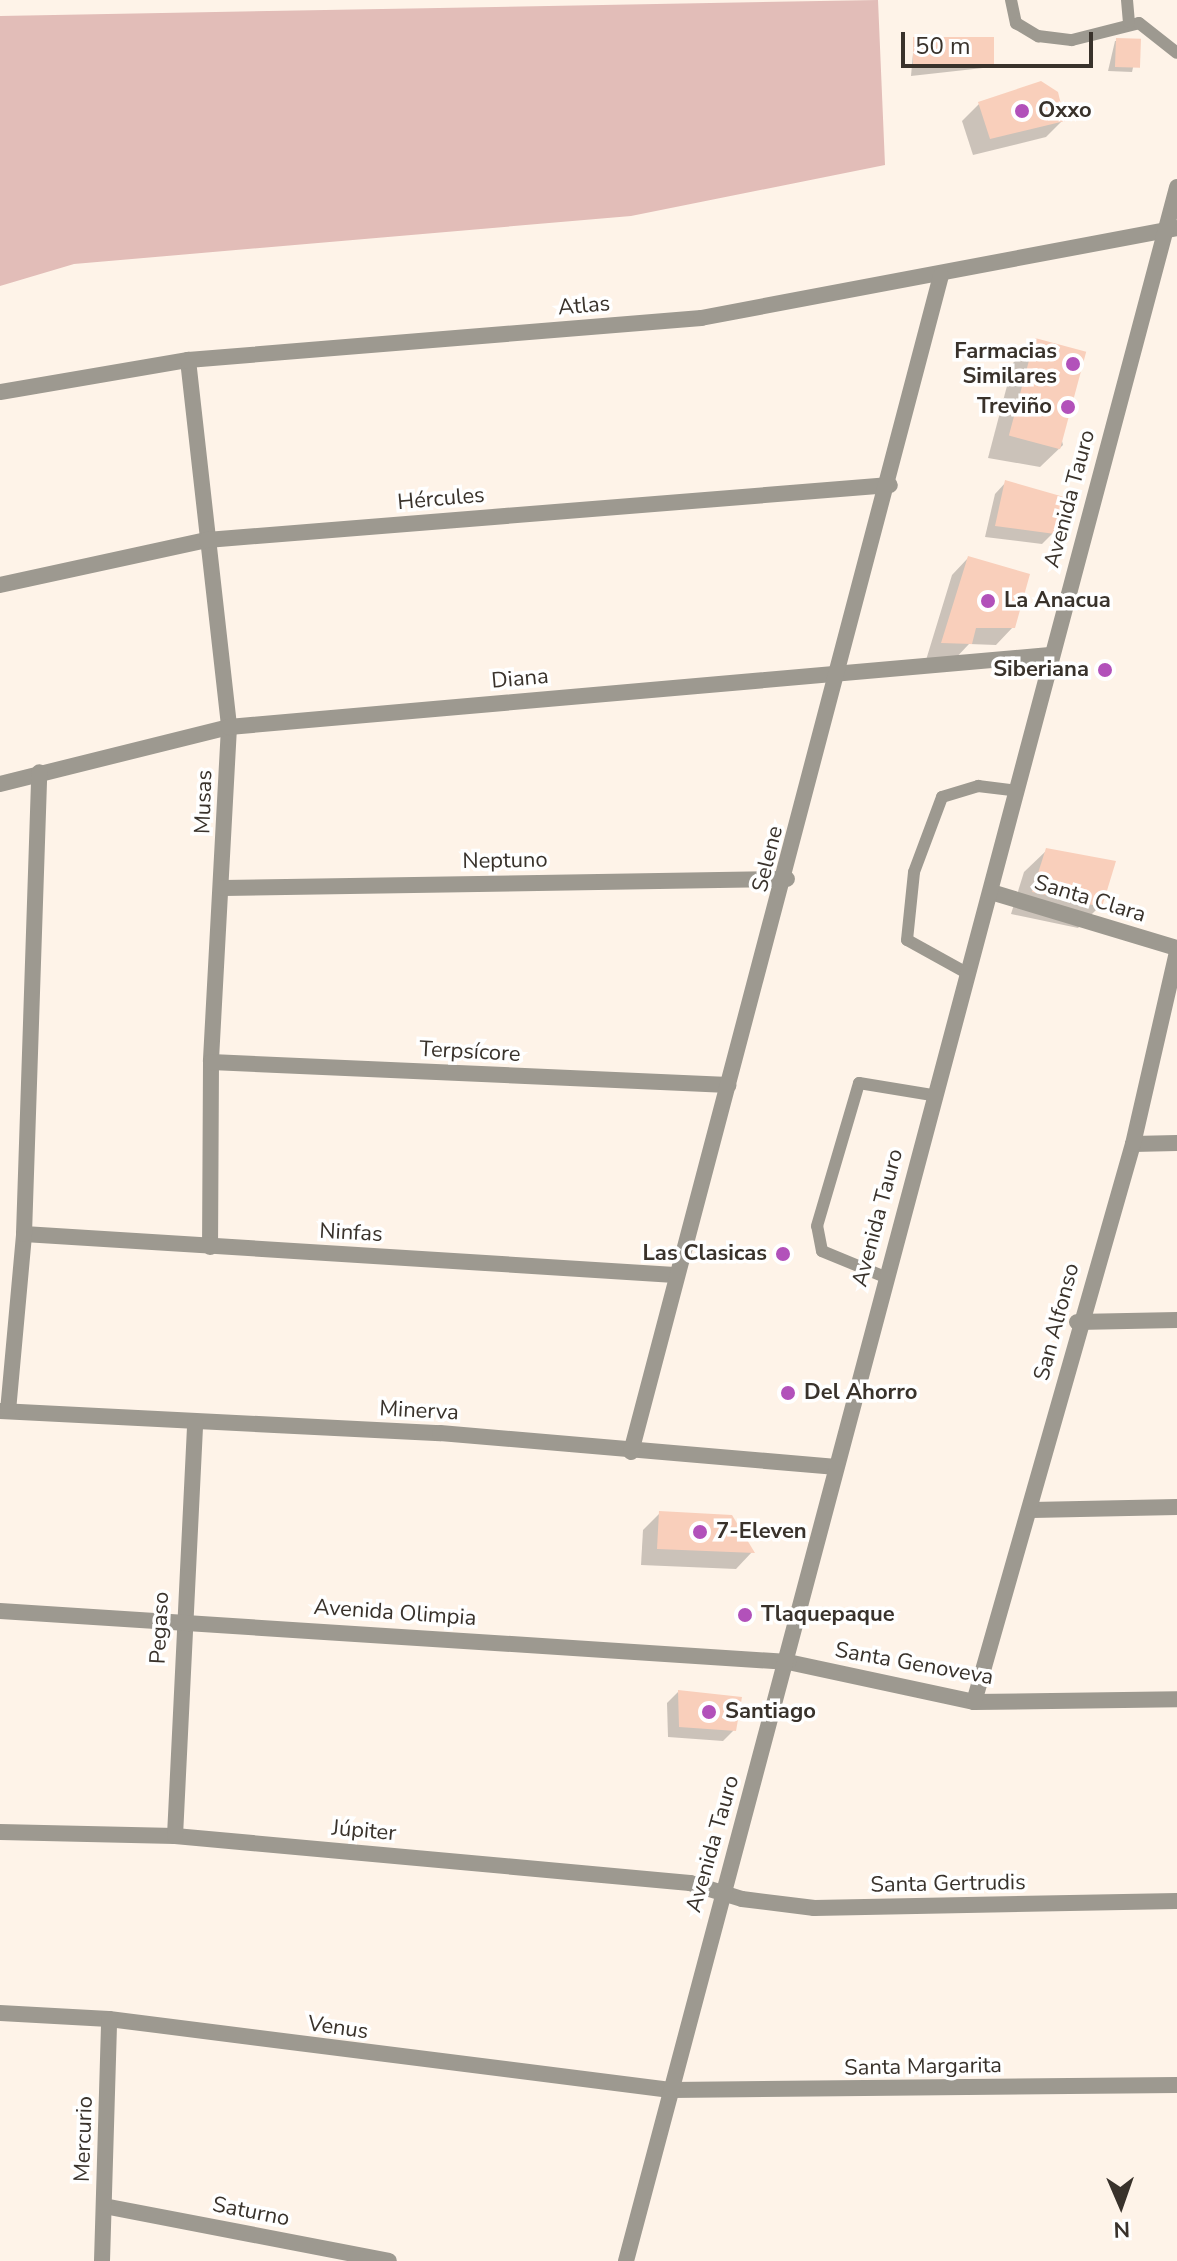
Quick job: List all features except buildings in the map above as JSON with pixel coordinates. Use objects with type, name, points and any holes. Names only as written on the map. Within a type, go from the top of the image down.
[{"type":"street","name":"Avenida Tauro","points":[[626,2261],[721,1893],[788,1662],[834,1467],[965,972],[991,892],[1050,655],[1172,228],[1177,187]]},
{"type":"street","name":"Atlas","points":[[0,392],[188,360],[701,318],[941,275],[1172,228]]},
{"type":"street","name":"Selene","points":[[631,1452],[675,1275],[787,879],[836,673],[890,485],[941,275]]},
{"type":"street","name":"Musas","points":[[188,360],[229,727],[224,888],[211,1062],[210,1247]]},
{"type":"street","name":"Hércules","points":[[0,585],[207,540],[890,485]]},
{"type":"street","name":"Diana","points":[[0,784],[229,727],[1050,655]]},
{"type":"street","points":[[4,1411],[24,1234],[39,772]]},
{"type":"street","name":"Neptuno","points":[[224,888],[787,879]]},
{"type":"street","name":"Santa Clara","points":[[991,892],[1177,950]]},
{"type":"street","name":"San Alfonso","points":[[974,1702],[1032,1510],[1077,1322],[1133,1144],[1177,950]]},
{"type":"street","name":"Terpsícore","points":[[211,1062],[728,1085]]},
{"type":"street","points":[[1133,1144],[1177,1143]]},
{"type":"street","name":"Ninfas","points":[[24,1234],[675,1275]]},
{"type":"street","points":[[1077,1322],[1177,1320]]},
{"type":"street","name":"Minerva","points":[[4,1411],[440,1433],[631,1452],[834,1467]]},
{"type":"street","name":"Pegaso","points":[[175,1836],[182,1621],[195,1422]]},
{"type":"street","points":[[1032,1510],[1177,1507]]},
{"type":"street","name":"Avenida Olimpia","points":[[0,1611],[788,1662]]},
{"type":"street","name":"Santa Genoveva","points":[[788,1662],[974,1702],[1177,1699]]},
{"type":"street","name":"Júpiter","points":[[0,1832],[175,1836],[690,1883],[721,1893]]},
{"type":"street","name":"Santa Gertrudis","points":[[721,1893],[814,1908],[1177,1901]]},
{"type":"street","name":"Venus","points":[[0,2013],[109,2019],[671,2090]]},
{"type":"street","name":"Mercurio","points":[[102,2261],[109,2019]]},
{"type":"street","name":"Santa Margarita","points":[[671,2090],[1177,2085]]},
{"type":"street","name":"Saturno","points":[[104,2206],[389,2261]]},
{"type":"lane","points":[[1011,0],[1016,23],[1049,39],[1084,38],[1129,22],[1151,28],[1177,53]]},
{"type":"lane","points":[[1127,0],[1129,22]]},
{"type":"lane","points":[[965,972],[907,940],[914,872],[942,797],[968,787],[1016,791]]},
{"type":"lane","points":[[885,1277],[822,1251],[817,1226],[859,1083],[932,1095]]},
{"type":"shaded area","points":[[878,0],[885,165],[631,216],[74,264],[0,286],[0,16]]},
{"type":"place","name":"Oxxo","points":[[1022,111]]},
{"type":"place","name":"Farmacias Similares","points":[[1073,364]]},
{"type":"place","name":"Treviño","points":[[1068,407]]},
{"type":"place","name":"La Anacua","points":[[988,601]]},
{"type":"place","name":"Siberiana","points":[[1105,670]]},
{"type":"place","name":"Las Clasicas","points":[[783,1254]]},
{"type":"place","name":"Del Ahorro","points":[[788,1393]]},
{"type":"place","name":"7-Eleven","points":[[700,1532]]},
{"type":"place","name":"Tlaquepaque","points":[[745,1615]]},
{"type":"place","name":"Santiago","points":[[709,1712]]}]
